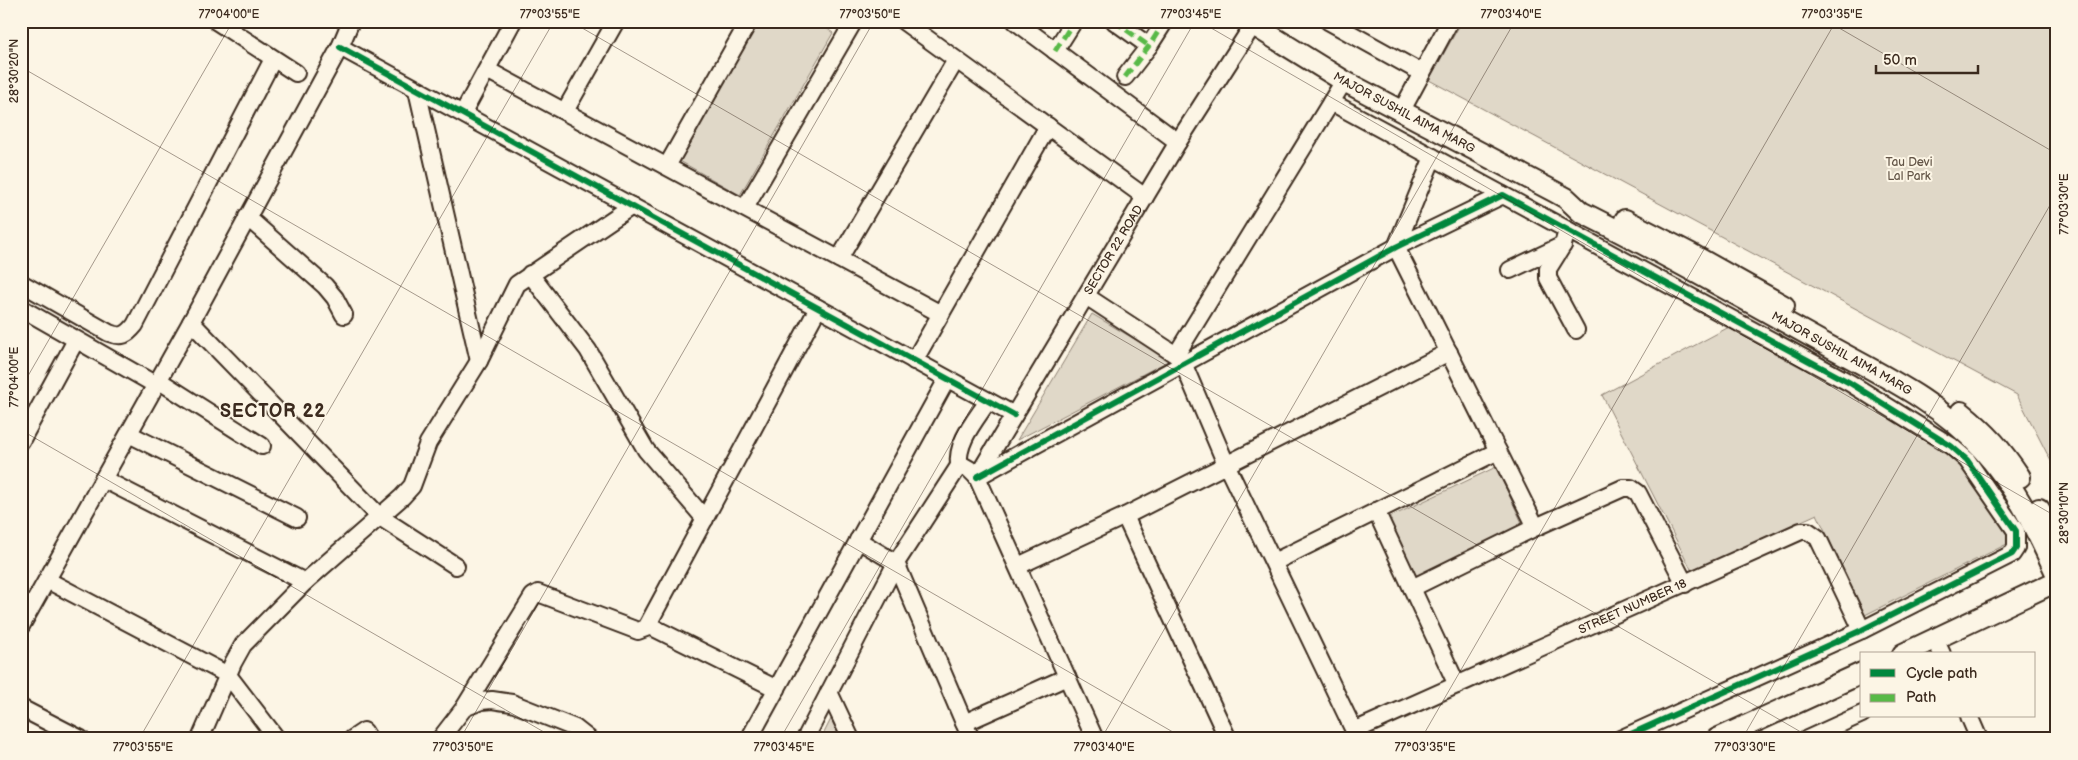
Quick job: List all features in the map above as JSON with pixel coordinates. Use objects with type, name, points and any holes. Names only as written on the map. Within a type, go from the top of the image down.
[{"type":"street","points":[[216,21],[296,73]]},
{"type":"street","points":[[21,626],[157,383],[340,47],[351,21]]},
{"type":"street","points":[[463,113],[513,21]]},
{"type":"street","points":[[564,111],[616,21]]},
{"type":"street","points":[[667,166],[749,21]]},
{"type":"street","points":[[745,208],[854,21]]},
{"type":"street","points":[[903,21],[1145,197]]},
{"type":"street","points":[[1015,21],[1178,142]]},
{"type":"street","points":[[1055,51],[1074,21]]},
{"type":"street","points":[[1114,21],[1149,46]]},
{"type":"street","points":[[1125,77],[1149,46],[1165,21]]},
{"type":"street","points":[[1328,21],[1422,73]]},
{"type":"street","points":[[1401,112],[1450,21]]},
{"type":"street","name":"MAJOR SUSHIL AIMA MARG","points":[[1250,23],[1344,81],[1566,198],[1581,212],[1789,324],[1918,396],[1943,413],[1982,448],[2004,476],[2030,520],[2057,575]]},
{"type":"street","name":"SECTOR 22 ROAD","points":[[977,477],[1250,23]]},
{"type":"street","points":[[340,47],[1014,415]]},
{"type":"street","points":[[21,283],[109,333],[119,337],[128,334],[135,325],[273,59]]},
{"type":"street","points":[[839,259],[956,60]]},
{"type":"street","points":[[487,70],[941,314]]},
{"type":"street","points":[[1180,359],[1344,81]]},
{"type":"street","points":[[417,90],[479,361]]},
{"type":"street","points":[[1331,102],[1433,156],[1503,196],[1565,238],[1850,383],[1926,429],[1951,446],[1967,460],[2016,531],[2016,548],[2012,554],[1862,630],[1620,739]]},
{"type":"street","points":[[914,361],[1048,126]]},
{"type":"street","points":[[1433,156],[1396,247],[1536,527]]},
{"type":"street","points":[[977,477],[1180,359],[1396,247],[1503,196]]},
{"type":"street","name":"MAJOR SUSHIL AIMA MARG","points":[[1566,198],[1578,197],[1586,200],[1691,254],[1901,373],[1958,410],[1986,432],[2004,453],[2026,485],[2057,539]]},
{"type":"street","points":[[200,739],[243,645],[305,582],[380,517],[412,486],[428,443],[479,361],[517,284],[632,206]]},
{"type":"street","points":[[247,217],[325,286],[336,298],[344,315]]},
{"type":"street","points":[[1510,270],[1565,238]]},
{"type":"street","points":[[1565,238],[1548,269],[1548,278],[1576,330]]},
{"type":"street","points":[[530,274],[588,350],[646,450],[705,519]]},
{"type":"street","points":[[1086,296],[1180,359],[1226,464],[1356,735]]},
{"type":"street","points":[[21,308],[157,383],[262,446]]},
{"type":"street","points":[[440,739],[464,708],[533,596],[538,593],[638,631],[646,628],[818,308]]},
{"type":"street","points":[[190,322],[380,517],[456,566]]},
{"type":"street","points":[[21,441],[76,340]]},
{"type":"street","points":[[1018,566],[1125,516],[1449,352]]},
{"type":"street","points":[[749,739],[947,379]]},
{"type":"street","points":[[804,739],[896,564],[959,466],[958,453],[962,442],[988,401]]},
{"type":"street","points":[[129,434],[297,518]]},
{"type":"street","points":[[1274,562],[1498,451]]},
{"type":"street","points":[[959,466],[966,466],[977,477],[1095,739]]},
{"type":"street","points":[[103,479],[305,582]]},
{"type":"street","points":[[1412,588],[1536,527],[1623,488],[1631,488],[1638,493],[1685,584]]},
{"type":"street","points":[[1376,511],[1457,685]]},
{"type":"street","points":[[1125,516],[1228,739]]},
{"type":"street","name":"STREET NUMBER 18","points":[[1356,735],[1457,685],[1801,531],[1808,531],[1818,538],[1862,630]]},
{"type":"street","points":[[858,540],[896,564],[971,739]]},
{"type":"street","points":[[47,580],[228,675],[277,739]]},
{"type":"street","points":[[1912,652],[1939,646],[2057,582]]},
{"type":"street","points":[[648,625],[777,689]]},
{"type":"street","points":[[1717,739],[1860,674]]},
{"type":"street","points":[[964,723],[1068,677]]},
{"type":"street","points":[[829,692],[851,739]]},
{"type":"street","points":[[464,708],[481,701],[512,703],[566,733],[575,728],[589,739]]},
{"type":"street","points":[[21,708],[81,739]]},
{"type":"street","points":[[1806,739],[1860,715]]},
{"type":"street","points":[[1971,718],[1979,739]]},
{"type":"street","points":[[352,739],[364,731],[369,739]]},
{"type":"green space","points":[[758,21],[817,21],[833,33],[740,195],[678,160]]},
{"type":"green space","name":"Tau Devi Lal Park","points":[[1462,21],[2057,21],[2057,473],[2017,395],[1429,80]]},
{"type":"green space","points":[[1092,314],[1170,360],[1017,440]]},
{"type":"green space","points":[[1744,319],[1967,460],[2029,533],[1865,615],[1817,514],[1692,571],[1602,395]]},
{"type":"green space","points":[[1496,467],[1524,527],[1415,579],[1386,519]]},
{"type":"green space","points":[[831,719],[841,739],[821,739]]},
{"type":"marked path","points":[[1055,51],[1074,21]]},
{"type":"marked path","points":[[1114,21],[1149,46]]},
{"type":"marked path","points":[[1125,77],[1149,46],[1165,21]]},
{"type":"cycle path","points":[[340,47],[1014,415]]},
{"type":"cycle path","points":[[977,477],[1396,247],[1503,195],[1850,383],[1951,446],[1967,460],[2016,531],[2016,548],[2012,554],[1862,630],[1620,739]]},
{"type":"district","name":"SECTOR 22","points":[[273,411]]}]
